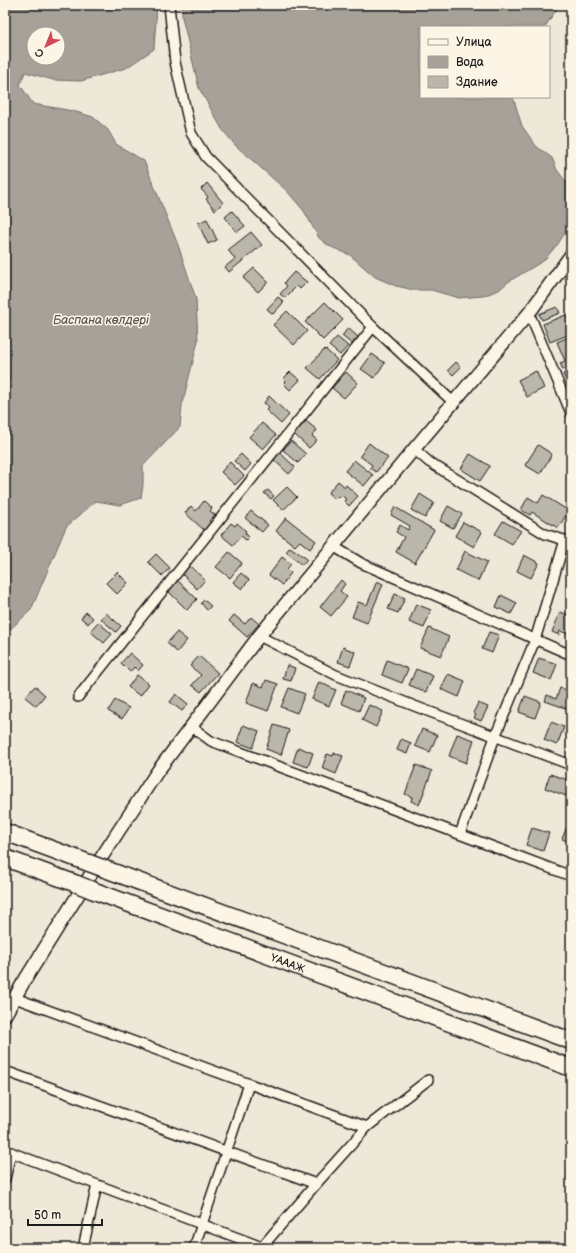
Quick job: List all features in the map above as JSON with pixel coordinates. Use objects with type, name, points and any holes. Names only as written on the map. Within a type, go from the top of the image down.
[{"type":"highway","points":[[5,832],[571,1041]]},
{"type":"highway","name":"ҮАААЖ","points":[[5,858],[571,1068]]},
{"type":"main road","points":[[5,1015],[103,855],[153,779],[259,636],[453,402],[529,313],[571,255]]},
{"type":"street","points":[[169,5],[175,62],[191,133],[206,157],[373,327],[453,402]]},
{"type":"street","points":[[529,313],[571,414]]},
{"type":"street","points":[[78,698],[373,327]]},
{"type":"street","points":[[414,449],[429,462],[544,534],[568,541],[535,640],[495,736],[460,834]]},
{"type":"street","points":[[333,546],[361,563],[571,655]]},
{"type":"street","points":[[259,636],[336,674],[571,765]]},
{"type":"street","points":[[192,727],[211,741],[571,876]]},
{"type":"street","points":[[15,998],[367,1127]]},
{"type":"street","points":[[5,1071],[316,1184]]},
{"type":"street","points":[[5,1179],[8,1151],[262,1248],[367,1127],[428,1080]]},
{"type":"street","points":[[194,1248],[249,1084]]},
{"type":"street","points":[[83,1248],[97,1185]]},
{"type":"water","name":"Баспана көлдері","points":[[5,5],[157,5],[154,49],[126,68],[81,81],[53,80],[25,72],[20,85],[33,104],[73,111],[93,117],[108,130],[116,144],[144,161],[178,245],[196,299],[198,341],[182,405],[180,427],[143,466],[141,498],[120,505],[96,501],[66,527],[31,610],[5,634]]},
{"type":"water","points":[[182,5],[559,5],[546,26],[420,26],[420,98],[513,98],[522,126],[536,146],[552,158],[557,170],[571,188],[571,223],[558,244],[543,261],[508,282],[499,290],[483,296],[459,298],[431,290],[414,290],[396,286],[375,277],[350,255],[329,246],[319,238],[304,211],[287,191],[235,145],[222,129],[199,88],[182,17]]},
{"type":"building","points":[[207,183],[223,203],[215,210],[206,199],[208,197],[201,189]]},
{"type":"building","points":[[232,211],[245,226],[237,232],[225,217]]},
{"type":"building","points":[[207,219],[217,240],[208,244],[198,223]]},
{"type":"building","points":[[251,232],[262,245],[229,272],[225,267],[235,259],[228,250]]},
{"type":"building","points":[[254,268],[268,282],[258,292],[243,278]]},
{"type":"building","points":[[294,272],[307,282],[300,289],[297,286],[285,298],[280,294],[287,286],[284,283]]},
{"type":"building","points":[[278,297],[284,302],[273,314],[267,309]]},
{"type":"building","points":[[325,302],[343,320],[323,340],[305,322]]},
{"type":"building","points":[[557,307],[560,313],[542,320],[539,314]]},
{"type":"building","points":[[287,311],[307,331],[294,345],[273,325]]},
{"type":"building","points":[[568,314],[571,320],[571,328],[568,329],[570,334],[550,342],[543,324]]},
{"type":"building","points":[[348,328],[358,337],[352,344],[342,336]]},
{"type":"building","points":[[571,336],[571,363],[568,364],[569,367],[563,370],[560,363],[565,361],[557,342]]},
{"type":"building","points":[[337,337],[348,346],[340,355],[329,346]]},
{"type":"building","points":[[325,349],[337,360],[320,379],[307,368]]},
{"type":"building","points":[[372,354],[385,363],[374,378],[361,369]]},
{"type":"building","points":[[456,362],[461,367],[453,375],[448,370]]},
{"type":"building","points":[[536,371],[544,388],[527,397],[518,380]]},
{"type":"building","points":[[571,371],[571,390],[570,390],[563,374]]},
{"type":"building","points":[[290,372],[300,380],[290,390],[284,384],[286,382],[283,379]]},
{"type":"building","points":[[346,372],[358,383],[344,398],[332,388]]},
{"type":"building","points":[[269,396],[289,415],[281,424],[266,410],[269,407],[264,403]]},
{"type":"building","points":[[306,421],[317,430],[312,436],[317,440],[309,448],[294,434]]},
{"type":"building","points":[[262,423],[276,435],[263,449],[249,437]]},
{"type":"building","points":[[291,441],[306,454],[298,463],[283,450]]},
{"type":"building","points":[[369,443],[388,458],[376,472],[370,468],[372,465],[360,456]]},
{"type":"building","points":[[538,445],[552,454],[540,474],[525,465]]},
{"type":"building","points":[[279,452],[295,467],[289,474],[273,459]]},
{"type":"building","points":[[241,454],[251,464],[245,471],[234,461]]},
{"type":"building","points":[[470,454],[490,466],[480,481],[461,469]]},
{"type":"building","points":[[354,460],[373,475],[364,486],[345,471]]},
{"type":"building","points":[[230,462],[244,476],[235,485],[221,472]]},
{"type":"building","points":[[338,481],[345,487],[346,485],[358,496],[349,506],[344,501],[346,499],[342,496],[340,498],[338,496],[335,499],[328,493]]},
{"type":"building","points":[[287,487],[297,497],[283,510],[273,500]]},
{"type":"building","points":[[268,490],[274,496],[271,499],[264,493]]},
{"type":"building","points":[[420,494],[434,503],[425,518],[411,510]]},
{"type":"building","points":[[543,495],[569,511],[558,528],[532,512],[530,515],[521,510],[528,497],[538,503]]},
{"type":"building","points":[[204,501],[212,508],[210,511],[215,515],[209,521],[211,523],[204,530],[185,513],[191,506],[196,511]]},
{"type":"building","points":[[448,506],[462,514],[453,528],[440,521]]},
{"type":"building","points":[[395,507],[434,530],[415,563],[396,552],[404,537],[396,532],[400,525],[408,530],[410,526],[391,515]]},
{"type":"building","points":[[251,511],[268,525],[262,532],[245,518]]},
{"type":"building","points":[[286,518],[316,541],[310,549],[300,541],[295,546],[276,531]]},
{"type":"building","points":[[503,521],[521,531],[512,544],[495,534]]},
{"type":"building","points":[[463,522],[482,532],[474,547],[455,536]]},
{"type":"building","points":[[231,523],[235,526],[237,523],[246,531],[245,533],[249,537],[246,540],[241,536],[233,545],[221,535]]},
{"type":"building","points":[[290,547],[307,559],[302,565],[286,552]]},
{"type":"building","points":[[465,551],[487,562],[478,581],[456,570]]},
{"type":"building","points":[[229,552],[242,563],[230,578],[216,567]]},
{"type":"building","points":[[156,554],[170,568],[162,576],[148,562]]},
{"type":"building","points":[[524,555],[539,563],[531,578],[517,571]]},
{"type":"building","points":[[282,557],[291,564],[287,569],[291,573],[282,585],[269,575]]},
{"type":"building","points":[[190,566],[205,580],[197,589],[182,574]]},
{"type":"building","points":[[117,572],[128,583],[117,594],[106,583]]},
{"type":"building","points":[[241,573],[249,580],[242,589],[233,582]]},
{"type":"building","points":[[177,580],[197,599],[187,610],[167,590]]},
{"type":"building","points":[[341,580],[345,584],[340,591],[347,597],[331,616],[320,607]]},
{"type":"building","points":[[377,581],[383,584],[367,623],[352,617],[358,602],[367,605]]},
{"type":"building","points":[[395,594],[405,598],[398,613],[388,609]]},
{"type":"building","points":[[501,595],[517,603],[511,614],[496,607]]},
{"type":"building","points":[[204,600],[211,606],[207,610],[201,603]]},
{"type":"building","points":[[416,604],[431,610],[424,628],[409,622]]},
{"type":"building","points":[[86,612],[93,618],[88,624],[81,618]]},
{"type":"building","points":[[560,612],[571,616],[571,624],[568,634],[560,631],[559,635],[552,632]]},
{"type":"building","points":[[106,613],[121,626],[116,632],[101,619]]},
{"type":"building","points":[[234,615],[245,624],[251,617],[259,624],[247,637],[229,621]]},
{"type":"building","points":[[98,622],[112,634],[104,643],[90,631]]},
{"type":"building","points":[[429,628],[449,637],[441,656],[420,648]]},
{"type":"building","points":[[177,632],[187,640],[177,652],[167,643]]},
{"type":"building","points":[[489,632],[499,635],[492,653],[482,649]]},
{"type":"building","points":[[343,647],[355,652],[350,666],[338,662]]},
{"type":"building","points":[[130,653],[143,665],[138,671],[134,667],[130,672],[121,663]]},
{"type":"building","points":[[199,656],[218,673],[201,692],[192,685],[201,675],[190,666]]},
{"type":"building","points":[[539,658],[557,664],[551,680],[533,673]]},
{"type":"building","points":[[387,660],[408,669],[402,683],[382,675]]},
{"type":"building","points":[[571,664],[571,677],[567,675]]},
{"type":"building","points":[[287,665],[295,668],[291,681],[283,679]]},
{"type":"building","points":[[416,669],[433,676],[426,692],[409,685]]},
{"type":"building","points":[[448,674],[465,681],[459,697],[441,689]]},
{"type":"building","points":[[137,675],[149,684],[140,696],[128,687]]},
{"type":"building","points":[[266,680],[278,684],[268,711],[246,703],[253,683],[263,687]]},
{"type":"building","points":[[319,682],[336,690],[329,706],[312,699]]},
{"type":"building","points":[[35,686],[45,695],[36,706],[25,697]]},
{"type":"building","points":[[289,688],[305,694],[297,713],[281,707]]},
{"type":"building","points":[[560,688],[571,691],[571,710],[545,701],[547,695],[556,699]]},
{"type":"building","points":[[346,690],[364,698],[359,711],[341,703]]},
{"type":"building","points":[[176,694],[188,704],[182,711],[170,702]]},
{"type":"building","points":[[525,696],[541,702],[535,718],[519,712]]},
{"type":"building","points":[[115,700],[129,708],[122,719],[108,711]]},
{"type":"building","points":[[478,703],[488,707],[481,721],[474,718],[476,715],[473,713]]},
{"type":"building","points":[[369,705],[383,711],[376,727],[362,720]]},
{"type":"building","points":[[551,722],[564,727],[557,745],[544,740]]},
{"type":"building","points":[[243,725],[259,731],[253,748],[237,742]]},
{"type":"building","points":[[274,725],[289,730],[281,755],[266,749]]},
{"type":"building","points":[[422,729],[437,735],[430,752],[415,746]]},
{"type":"building","points":[[457,734],[474,740],[466,763],[449,756]]},
{"type":"building","points":[[401,739],[411,743],[407,754],[397,750]]},
{"type":"building","points":[[298,747],[313,753],[308,767],[293,762]]},
{"type":"building","points":[[334,753],[343,756],[336,774],[322,768],[327,754],[333,756]]},
{"type":"building","points":[[416,765],[432,771],[419,805],[411,801],[412,797],[405,794]]},
{"type":"building","points":[[550,774],[571,781],[569,797],[545,788]]},
{"type":"building","points":[[568,824],[571,825],[571,842],[562,839]]},
{"type":"building","points":[[532,828],[549,833],[543,851],[526,845]]}]
